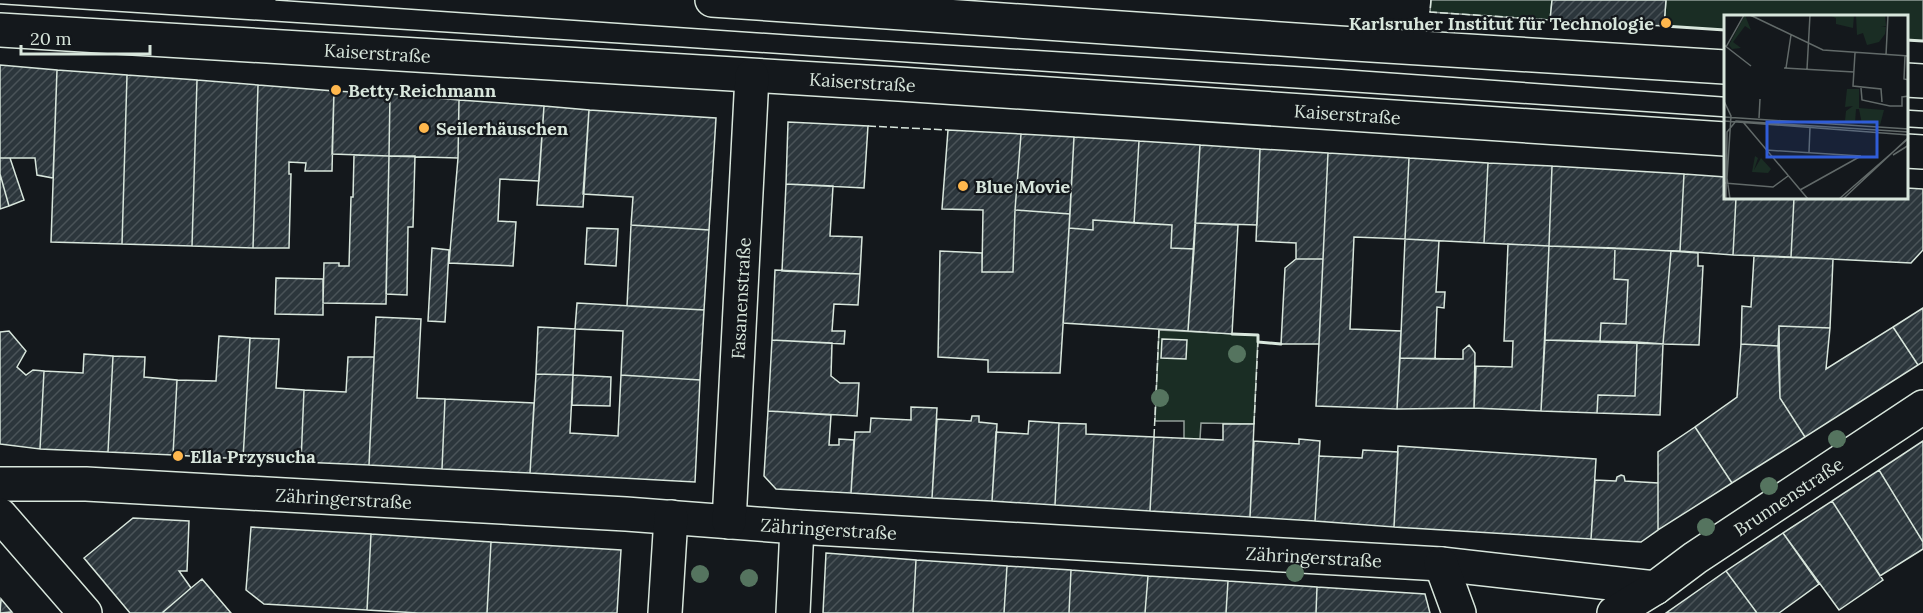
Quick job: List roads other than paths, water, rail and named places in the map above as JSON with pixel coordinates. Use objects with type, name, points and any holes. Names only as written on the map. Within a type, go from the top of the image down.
[{"type":"street","points":[[712,0],[1724,67]]},
{"type":"street","name":"Kaiserstraße","points":[[0,30],[752,75],[1724,139]]},
{"type":"street","name":"Fasanenstraße","points":[[729,522],[752,75]]},
{"type":"street","points":[[1908,80],[1923,81]]},
{"type":"street","points":[[1908,151],[1923,152]]},
{"type":"street","name":"Brunnenstraße","points":[[1614,613],[1655,588],[1695,558],[1923,407]]},
{"type":"street","name":"Zähringerstraße","points":[[0,484],[86,484],[1441,564],[1655,588]]},
{"type":"street","points":[[0,515],[85,613]]},
{"type":"street","points":[[665,613],[671,517]]},
{"type":"street","points":[[793,613],[797,527]]},
{"type":"street","points":[[1441,564],[1459,613]]},
{"type":"tram line","points":[[276,0],[1338,69],[1724,97]]},
{"type":"tram line","points":[[0,4],[1724,117]]},
{"type":"tram line","points":[[1908,110],[1923,111]]},
{"type":"tram line","points":[[1908,127],[1923,128]]},
{"type":"place","name":"Karlsruher Institut für Technologie","points":[[1666,23]]},
{"type":"place","name":"Betty Reichmann","points":[[336,90]]},
{"type":"place","name":"Seilerhäuschen","points":[[424,128]]},
{"type":"place","name":"Blue Movie","points":[[963,186]]},
{"type":"place","name":"Ella Przysucha","points":[[178,456]]}]
